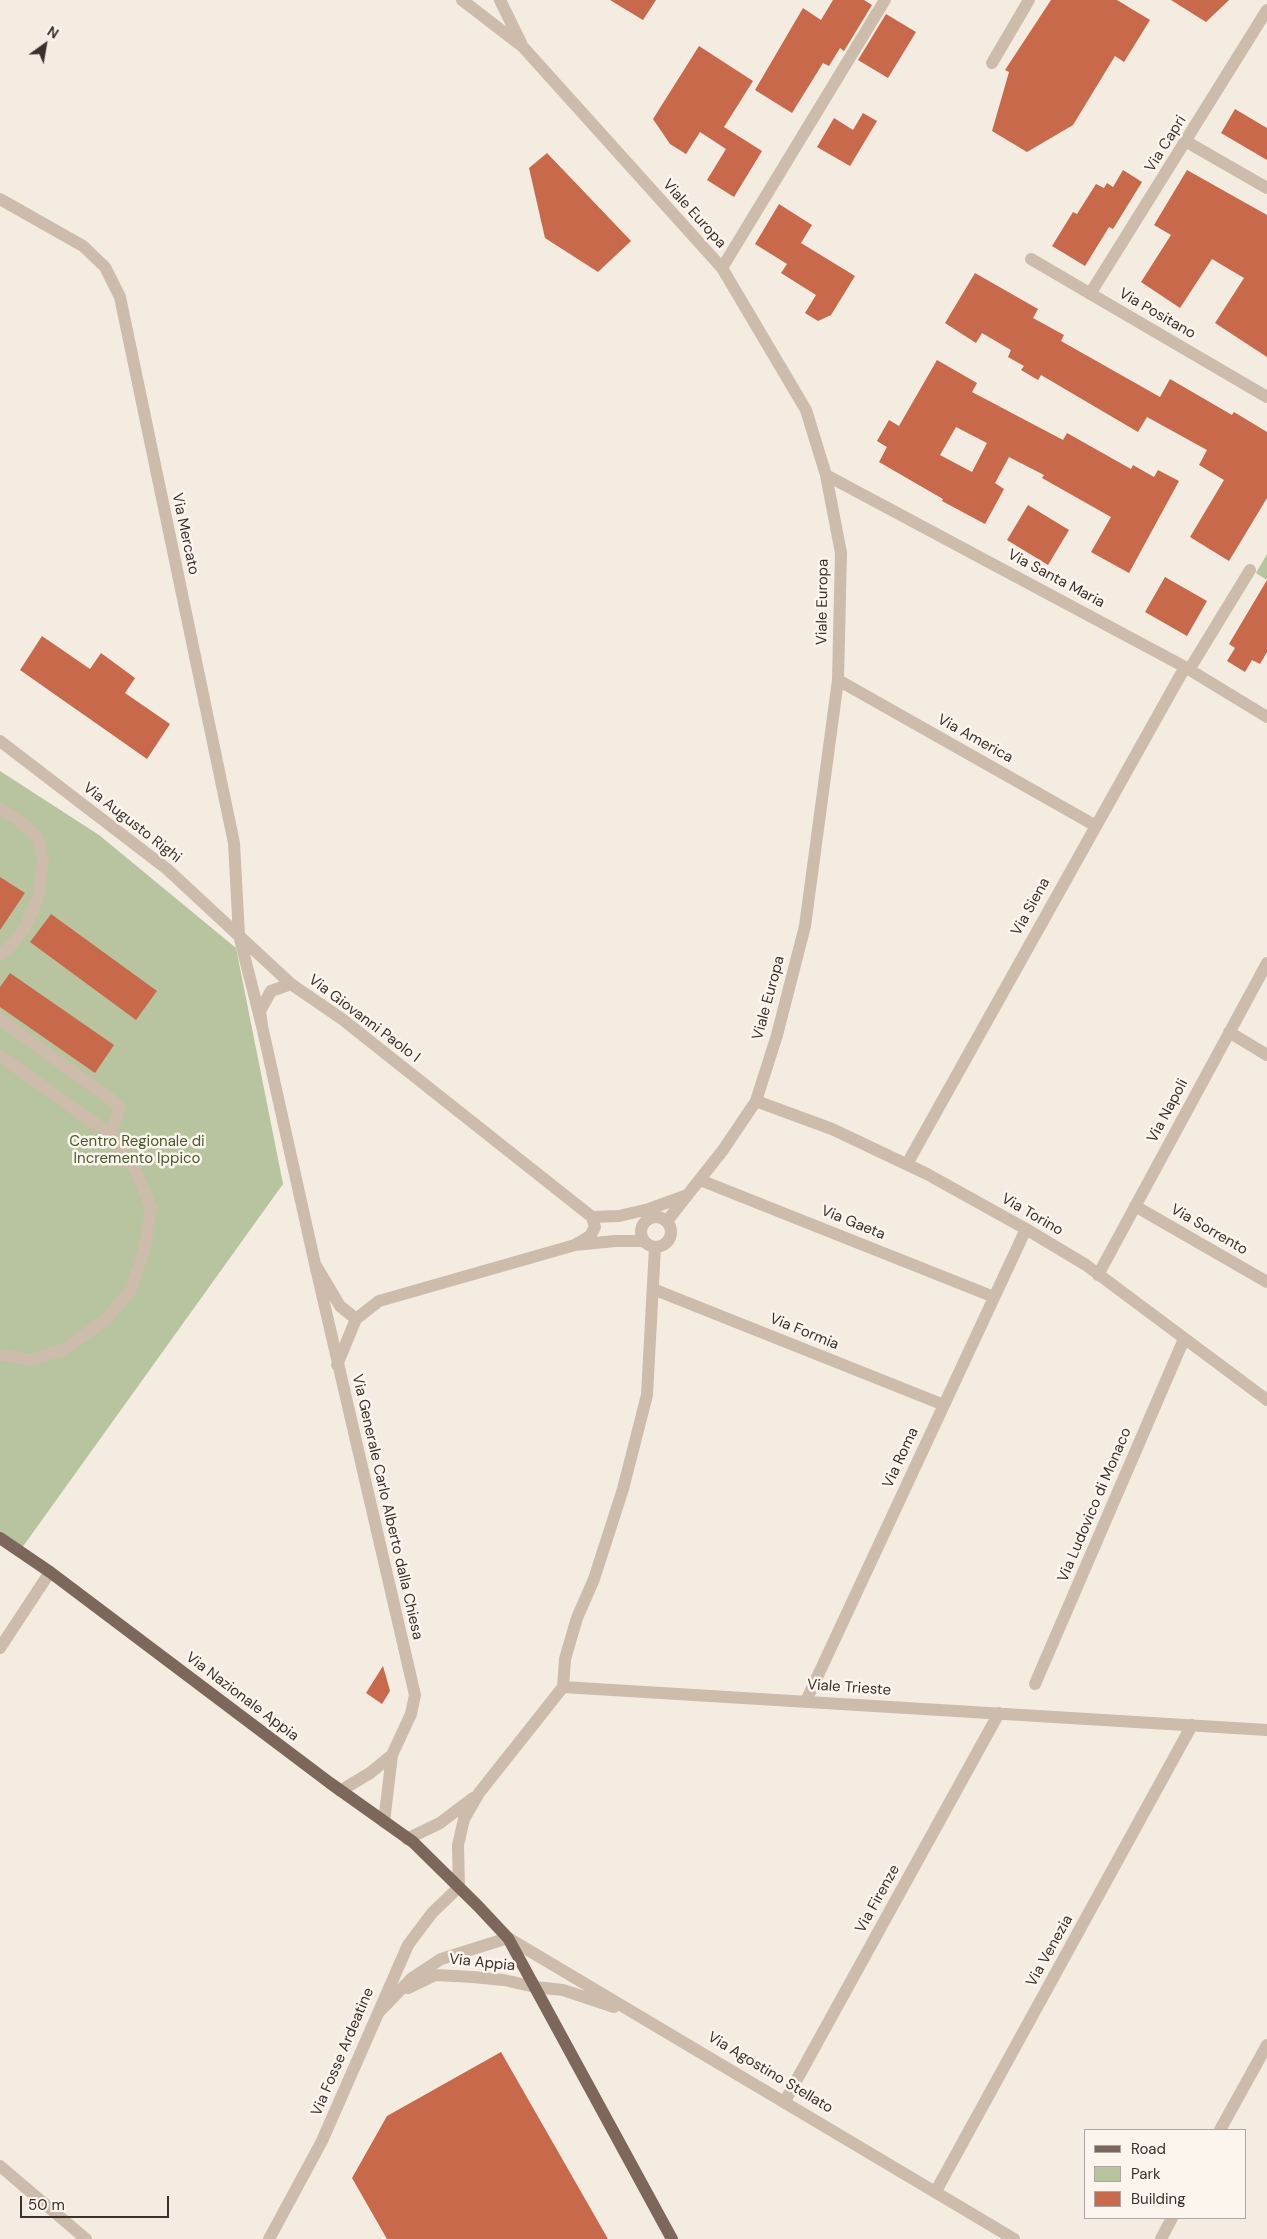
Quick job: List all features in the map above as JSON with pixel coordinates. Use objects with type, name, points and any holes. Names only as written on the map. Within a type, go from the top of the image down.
[{"type":"main road","name":"Via Nazionale Appia","points":[[0,1538],[50,1572],[340,1791],[407,1839],[459,1887]]},
{"type":"main road","name":"Via Appia","points":[[459,1887],[508,1938],[672,2239]]},
{"type":"street","name":"Viale Europa","points":[[462,0],[523,47],[722,268],[806,410],[826,475],[840,553],[838,680],[805,926],[777,1035],[756,1101],[723,1150],[667,1221]]},
{"type":"street","name":"Viale Europa","points":[[500,0],[523,47]]},
{"type":"street","points":[[722,268],[885,0]]},
{"type":"street","points":[[992,63],[1029,0]]},
{"type":"street","name":"Via Capri","points":[[1090,294],[1187,142],[1267,10]]},
{"type":"street","points":[[1187,142],[1267,188]]},
{"type":"street","name":"Via Mercato","points":[[0,199],[83,246],[105,267],[120,297],[234,843],[239,934]]},
{"type":"street","name":"Via Positano","points":[[1031,259],[1267,397]]},
{"type":"street","name":"Via Santa Maria","points":[[826,475],[1188,668],[1267,717]]},
{"type":"street","name":"Via Siena","points":[[907,1164],[1096,826],[1188,668],[1250,570]]},
{"type":"street","name":"Via America","points":[[838,680],[1096,826]]},
{"type":"street","name":"Via Augusto Righi","points":[[1,745],[167,870],[239,934],[291,984]]},
{"type":"street","points":[[0,809],[18,819],[37,837],[43,858],[39,892],[32,912],[10,948],[0,954]]},
{"type":"street","points":[[239,934],[262,1026]]},
{"type":"street","name":"Via Napoli","points":[[1098,1275],[1267,962]]},
{"type":"street","name":"Via Giovanni Paolo I","points":[[356,1319],[340,1306],[315,1264],[262,1026],[260,1011],[271,991],[291,984],[342,1019],[592,1217]]},
{"type":"street","points":[[0,1019],[120,1106],[111,1135]]},
{"type":"street","points":[[1229,1032],[1267,1055]]},
{"type":"street","points":[[0,1056],[111,1135],[135,1169],[151,1208],[146,1247],[130,1292],[105,1320],[65,1349],[31,1360],[0,1355]]},
{"type":"street","name":"Via Torino","points":[[756,1101],[832,1129],[907,1164],[1026,1229],[1086,1265],[1267,1400]]},
{"type":"street","name":"Via Gaeta","points":[[700,1180],[994,1298]]},
{"type":"street","points":[[575,1245],[590,1236],[595,1227],[592,1217],[619,1216],[649,1209],[685,1196]]},
{"type":"street","name":"Via Sorrento","points":[[1135,1206],[1267,1282]]},
{"type":"street","points":[[337,1365],[356,1319],[379,1301],[575,1245],[615,1241],[650,1244],[665,1244],[669,1240],[671,1230],[667,1221],[653,1217],[644,1222],[641,1232],[650,1244],[653,1289],[647,1395],[623,1489],[594,1579],[577,1618],[565,1659],[563,1687],[479,1793],[464,1819],[458,1845],[459,1887]]},
{"type":"street","name":"Via Roma","points":[[806,1701],[1026,1229]]},
{"type":"street","name":"Via Generale Carlo Alberto dalla Chiesa","points":[[315,1264],[415,1695],[411,1714],[392,1755],[384,1822]]},
{"type":"street","name":"Via Formia","points":[[653,1289],[944,1405]]},
{"type":"street","name":"Via Ludovico di Monaco","points":[[1036,1684],[1184,1339]]},
{"type":"street","points":[[0,1648],[50,1572]]},
{"type":"street","name":"Viale Trieste","points":[[563,1687],[1267,1730]]},
{"type":"street","name":"Via Firenze","points":[[785,2101],[999,1713]]},
{"type":"street","name":"Via Venezia","points":[[936,2191],[1192,1725]]},
{"type":"street","name":"Via Generale Carlo Alberto dalla Chiesa","points":[[340,1791],[370,1773],[392,1755]]},
{"type":"street","points":[[407,1839],[440,1823],[479,1793]]},
{"type":"street","name":"Via Fosse Ardeatine","points":[[269,2239],[322,2141],[408,1945],[432,1914],[459,1887]]},
{"type":"street","name":"Via Agostino Stellato","points":[[508,1938],[785,2101],[1014,2239]]},
{"type":"street","name":"Via Appia","points":[[379,2012],[412,1978],[441,1959],[508,1938]]},
{"type":"street","name":"Via Appia","points":[[379,2012],[409,1987],[435,1976],[504,1980],[535,1987],[563,1990],[647,2019]]},
{"type":"street","points":[[1221,2129],[1267,2045]]},
{"type":"street","points":[[0,2166],[86,2239]]},
{"type":"street","points":[[1160,2239],[1171,2219]]},
{"type":"street","points":[[990,2239],[1003,2232]]},
{"type":"green space","points":[[1267,554],[1267,580],[1256,573]]},
{"type":"green space","name":"Centro Regionale di Incremento Ippico","points":[[0,771],[99,835],[236,948],[283,1184],[19,1552],[0,1538]]},
{"type":"building","points":[[610,0],[656,0],[643,20]]},
{"type":"building","points":[[833,0],[864,0],[872,5],[844,51],[840,48],[829,66],[823,63],[792,113],[755,90],[803,8],[821,20]]},
{"type":"building","points":[[1051,0],[1117,0],[1150,20],[1124,62],[1115,56],[1073,125],[1027,152],[992,131],[1009,72],[1005,70]]},
{"type":"building","points":[[1171,0],[1229,0],[1206,22]]},
{"type":"building","points":[[886,14],[916,32],[888,78],[858,60]]},
{"type":"building","points":[[699,46],[753,81],[724,127],[762,151],[734,197],[707,180],[726,149],[700,132],[686,154],[670,144],[653,119]]},
{"type":"building","points":[[1235,109],[1267,128],[1267,160],[1221,133]]},
{"type":"building","points":[[863,113],[877,121],[850,166],[817,147],[834,118],[853,130]]},
{"type":"building","points":[[547,153],[631,241],[598,272],[545,238],[529,168]]},
{"type":"building","points":[[1123,170],[1142,182],[1113,229],[1109,227],[1085,266],[1052,246],[1073,212],[1077,214],[1096,184],[1104,188],[1107,183],[1113,187]]},
{"type":"building","points":[[1187,170],[1267,215],[1267,357],[1215,323],[1244,278],[1212,259],[1180,308],[1141,282],[1171,235],[1154,225]]},
{"type":"building","points":[[779,204],[812,225],[801,243],[855,276],[831,315],[818,321],[805,313],[816,295],[781,273],[787,264],[755,244]]},
{"type":"building","points":[[975,273],[1038,309],[1033,318],[1064,335],[1061,341],[1160,397],[1170,379],[1232,415],[1234,412],[1267,432],[1267,498],[1229,561],[1190,537],[1224,480],[1199,465],[1207,450],[1147,417],[1138,432],[1041,375],[1038,380],[1021,370],[1024,366],[1008,357],[1011,350],[982,333],[976,343],[945,323]]},
{"type":"building","points":[[937,360],[977,383],[972,392],[1063,440],[1067,433],[1131,469],[1133,465],[1154,477],[1158,470],[1179,481],[1129,573],[1091,552],[1111,517],[1042,478],[1044,475],[1009,457],[995,483],[1004,489],[985,524],[942,501],[943,499],[879,462],[887,447],[877,441],[889,420],[899,426]],"holes":[[[956,427],[987,443],[972,472],[940,455]]]},
{"type":"building","points":[[1028,505],[1069,530],[1048,565],[1007,540]]},
{"type":"building","points":[[1165,577],[1207,601],[1187,636],[1145,612]]},
{"type":"building","points":[[1267,580],[1267,652],[1260,664],[1252,660],[1245,672],[1227,661],[1235,648],[1229,644]]},
{"type":"building","points":[[42,636],[90,669],[101,653],[135,678],[125,693],[170,724],[147,759],[20,670]]},
{"type":"building","points":[[0,877],[25,893],[0,930]]},
{"type":"building","points":[[51,914],[157,991],[136,1020],[30,942]]},
{"type":"building","points":[[10,973],[114,1045],[95,1073],[0,1007],[0,987]]},
{"type":"building","points":[[383,1666],[390,1691],[382,1704],[366,1693]]},
{"type":"building","points":[[501,2052],[608,2239],[387,2239],[352,2178],[387,2116]]}]
